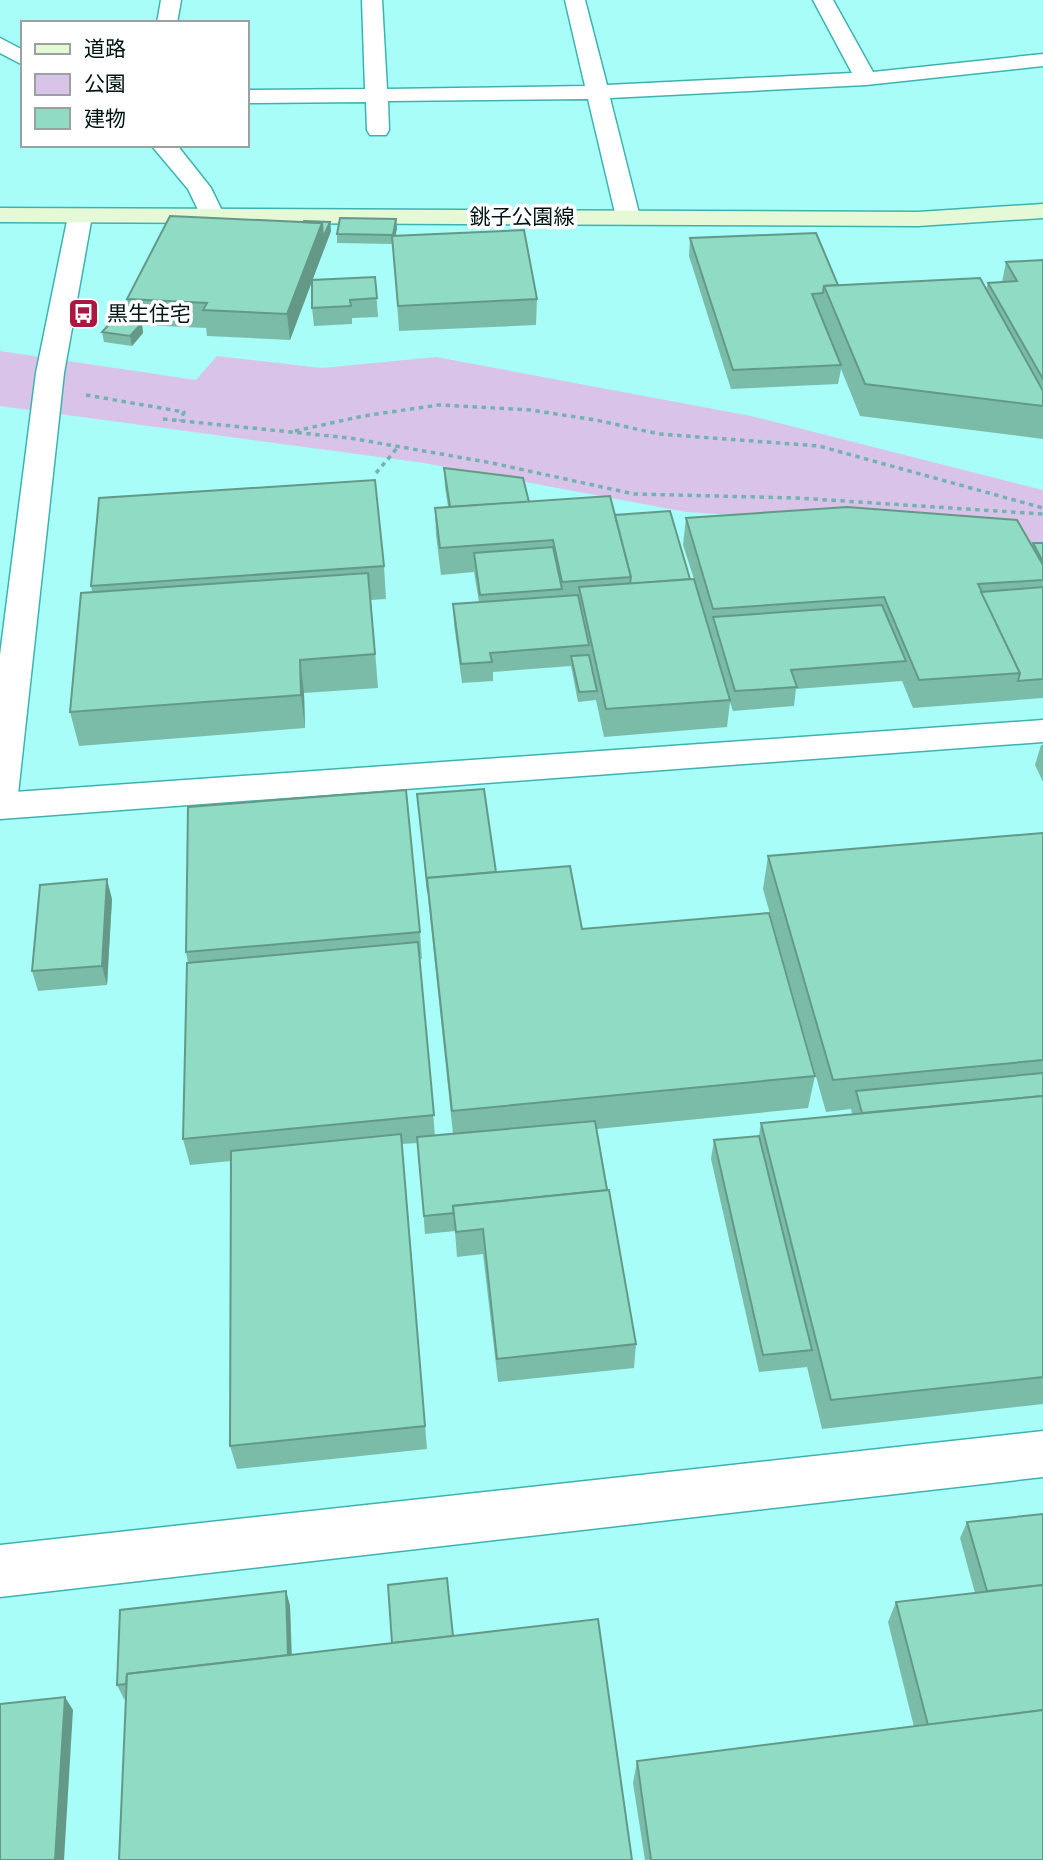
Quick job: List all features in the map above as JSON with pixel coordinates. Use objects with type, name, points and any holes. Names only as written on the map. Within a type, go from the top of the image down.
[{"type":"main road","name":"銚子公園線","points":[[0,215],[918,219],[1043,211]]},
{"type":"street","points":[[167,21],[171,0]]},
{"type":"street","points":[[372,0],[378,130]]},
{"type":"street","points":[[575,0],[628,217]]},
{"type":"street","points":[[823,0],[866,79]]},
{"type":"street","points":[[0,44],[21,59]]},
{"type":"street","points":[[248,97],[598,92],[866,79],[1043,60]]},
{"type":"street","points":[[166,147],[199,188],[212,215]]},
{"type":"street","points":[[0,794],[50,373],[80,216]]},
{"type":"street","points":[[0,806],[1043,731]]},
{"type":"street","points":[[0,1571],[1043,1454]]},
{"type":"path","points":[[78,393],[184,412],[180,421]]},
{"type":"path","points":[[291,432],[363,416],[439,405],[530,410],[596,420],[659,434],[819,446],[1043,508]]},
{"type":"path","points":[[163,419],[398,446],[634,494],[797,498],[1043,514]]},
{"type":"path","points":[[376,473],[398,446]]},
{"type":"green space","points":[[0,351],[196,380],[217,356],[322,368],[436,357],[751,416],[1043,490],[1043,545],[839,522],[686,512],[424,463],[0,406]]},
{"type":"building","points":[[170,216],[322,223],[287,314],[203,310],[207,303],[127,299]]},
{"type":"building","points":[[340,218],[396,219],[393,235],[337,234]]},
{"type":"building","points":[[304,221],[330,222],[323,238],[322,223]]},
{"type":"building","points":[[524,230],[537,299],[398,306],[392,236]]},
{"type":"building","points":[[816,233],[838,285],[824,286],[823,293],[812,294],[841,365],[733,370],[690,238]]},
{"type":"building","points":[[1043,260],[1043,379],[988,283],[1017,281],[1006,262]]},
{"type":"building","points":[[375,277],[377,298],[350,300],[351,306],[312,308],[312,280]]},
{"type":"building","points":[[980,278],[1043,391],[1043,406],[865,384],[824,286]]},
{"type":"building","points":[[114,319],[142,323],[130,336],[102,332]]},
{"type":"building","points":[[444,468],[523,478],[529,502],[450,507]]},
{"type":"building","points":[[375,480],[384,566],[91,586],[99,498]]},
{"type":"building","points":[[610,496],[631,577],[562,582],[553,540],[440,548],[435,508]]},
{"type":"building","points":[[847,507],[1017,520],[1043,565],[1043,580],[978,584],[1020,673],[919,680],[884,597],[713,609],[686,518]]},
{"type":"building","points":[[670,511],[690,579],[630,584],[631,577],[615,515]]},
{"type":"building","points":[[1033,543],[1043,543],[1043,562]]},
{"type":"building","points":[[553,547],[562,589],[480,595],[474,553]]},
{"type":"building","points":[[368,573],[375,654],[300,660],[301,695],[70,712],[81,593]]},
{"type":"building","points":[[694,579],[730,700],[606,709],[579,587]]},
{"type":"building","points":[[1043,587],[1043,679],[1018,681],[1020,673],[981,592]]},
{"type":"building","points":[[578,595],[589,645],[490,653],[492,662],[461,664],[453,604]]},
{"type":"building","points":[[882,605],[906,661],[791,670],[797,687],[735,691],[713,617]]},
{"type":"building","points":[[589,655],[597,691],[579,692],[571,656]]},
{"type":"building","points":[[484,789],[496,872],[427,878],[428,892],[417,794]]},
{"type":"building","points":[[406,790],[420,932],[186,952],[188,807]]},
{"type":"building","points":[[1043,833],[1043,1060],[833,1080],[768,856]]},
{"type":"building","points":[[570,866],[582,929],[769,913],[815,1076],[452,1111],[427,878]]},
{"type":"building","points":[[107,879],[102,966],[32,971],[40,885]]},
{"type":"building","points":[[418,942],[434,1115],[183,1139],[187,963]]},
{"type":"building","points":[[1043,1073],[1043,1096],[862,1113],[856,1091]]},
{"type":"building","points":[[1043,1096],[1043,1377],[831,1400],[761,1123]]},
{"type":"building","points":[[595,1121],[607,1190],[453,1206],[454,1213],[424,1216],[417,1137]]},
{"type":"building","points":[[401,1134],[425,1426],[230,1446],[231,1151]]},
{"type":"building","points":[[759,1136],[812,1350],[763,1355],[714,1140]]},
{"type":"building","points":[[609,1190],[636,1344],[497,1359],[483,1229],[456,1232],[453,1206]]},
{"type":"building","points":[[1043,1514],[1043,1585],[987,1591],[967,1522]]},
{"type":"building","points":[[447,1578],[453,1636],[392,1643],[388,1585]]},
{"type":"building","points":[[1043,1585],[1043,1710],[928,1725],[896,1602]]},
{"type":"building","points":[[286,1591],[288,1655],[127,1674],[126,1684],[117,1685],[120,1610]]},
{"type":"building","points":[[598,1619],[632,1860],[119,1860],[127,1674]]},
{"type":"building","points":[[65,1697],[55,1860],[0,1860],[0,1704]]},
{"type":"building","points":[[1043,1710],[1043,1860],[651,1860],[637,1761]]},
{"type":"place","name":"黒生住宅","points":[[84,313]]}]
